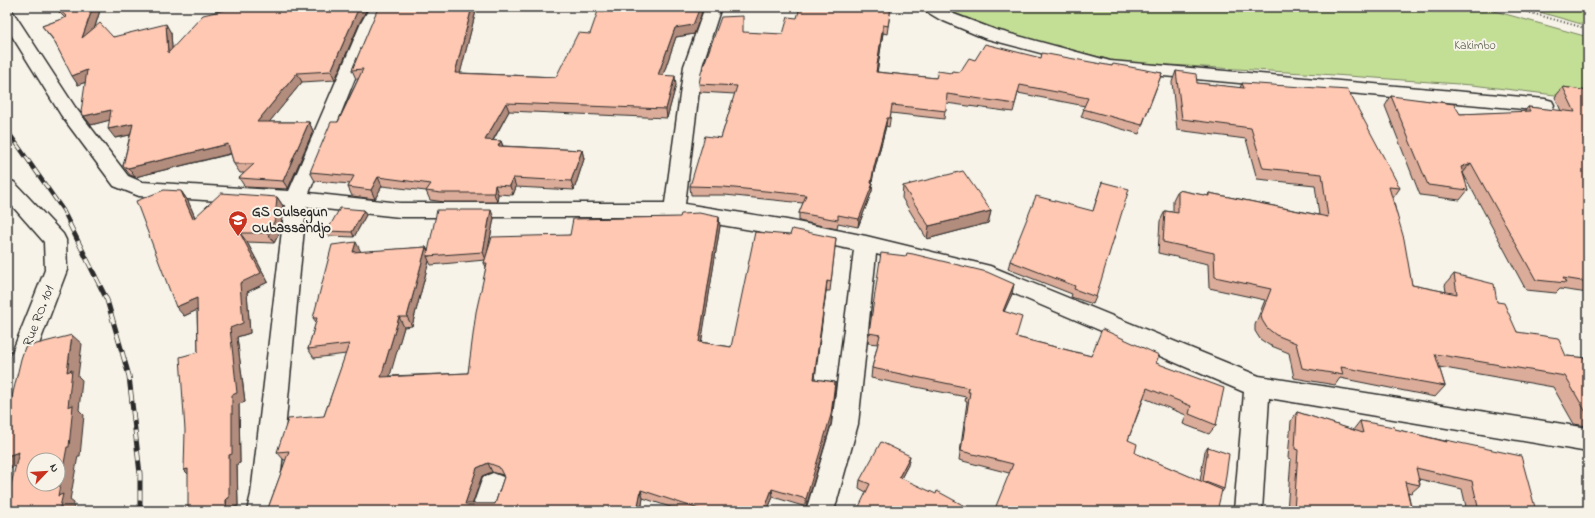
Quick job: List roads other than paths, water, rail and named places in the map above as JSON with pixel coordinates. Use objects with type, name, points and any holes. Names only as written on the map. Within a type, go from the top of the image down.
[{"type":"street","points":[[261,511],[265,494],[296,199],[369,23],[378,7]]},
{"type":"street","points":[[674,210],[693,66],[713,7]]},
{"type":"street","points":[[930,7],[945,16],[990,34],[1109,66],[1545,105]]},
{"type":"street","points":[[7,15],[68,111],[121,180],[139,189],[296,199],[400,210],[674,210],[787,228],[866,244],[990,274],[1257,386],[1588,440]]},
{"type":"street","name":"Rue RO. 101","points":[[7,187],[55,240],[56,270],[18,368],[7,419]]},
{"type":"street","points":[[820,511],[845,424],[866,244]]},
{"type":"street","points":[[1248,511],[1257,386]]},
{"type":"railway","points":[[7,130],[63,210],[70,224]]},
{"type":"railway","points":[[69,223],[107,300],[129,376],[140,474],[140,511]]},
{"type":"place","name":"GS Oulsegun Oubassandjo","points":[[238,237]]},
{"type":"park label","name":"Kakimbo","points":[[1475,46]]}]
